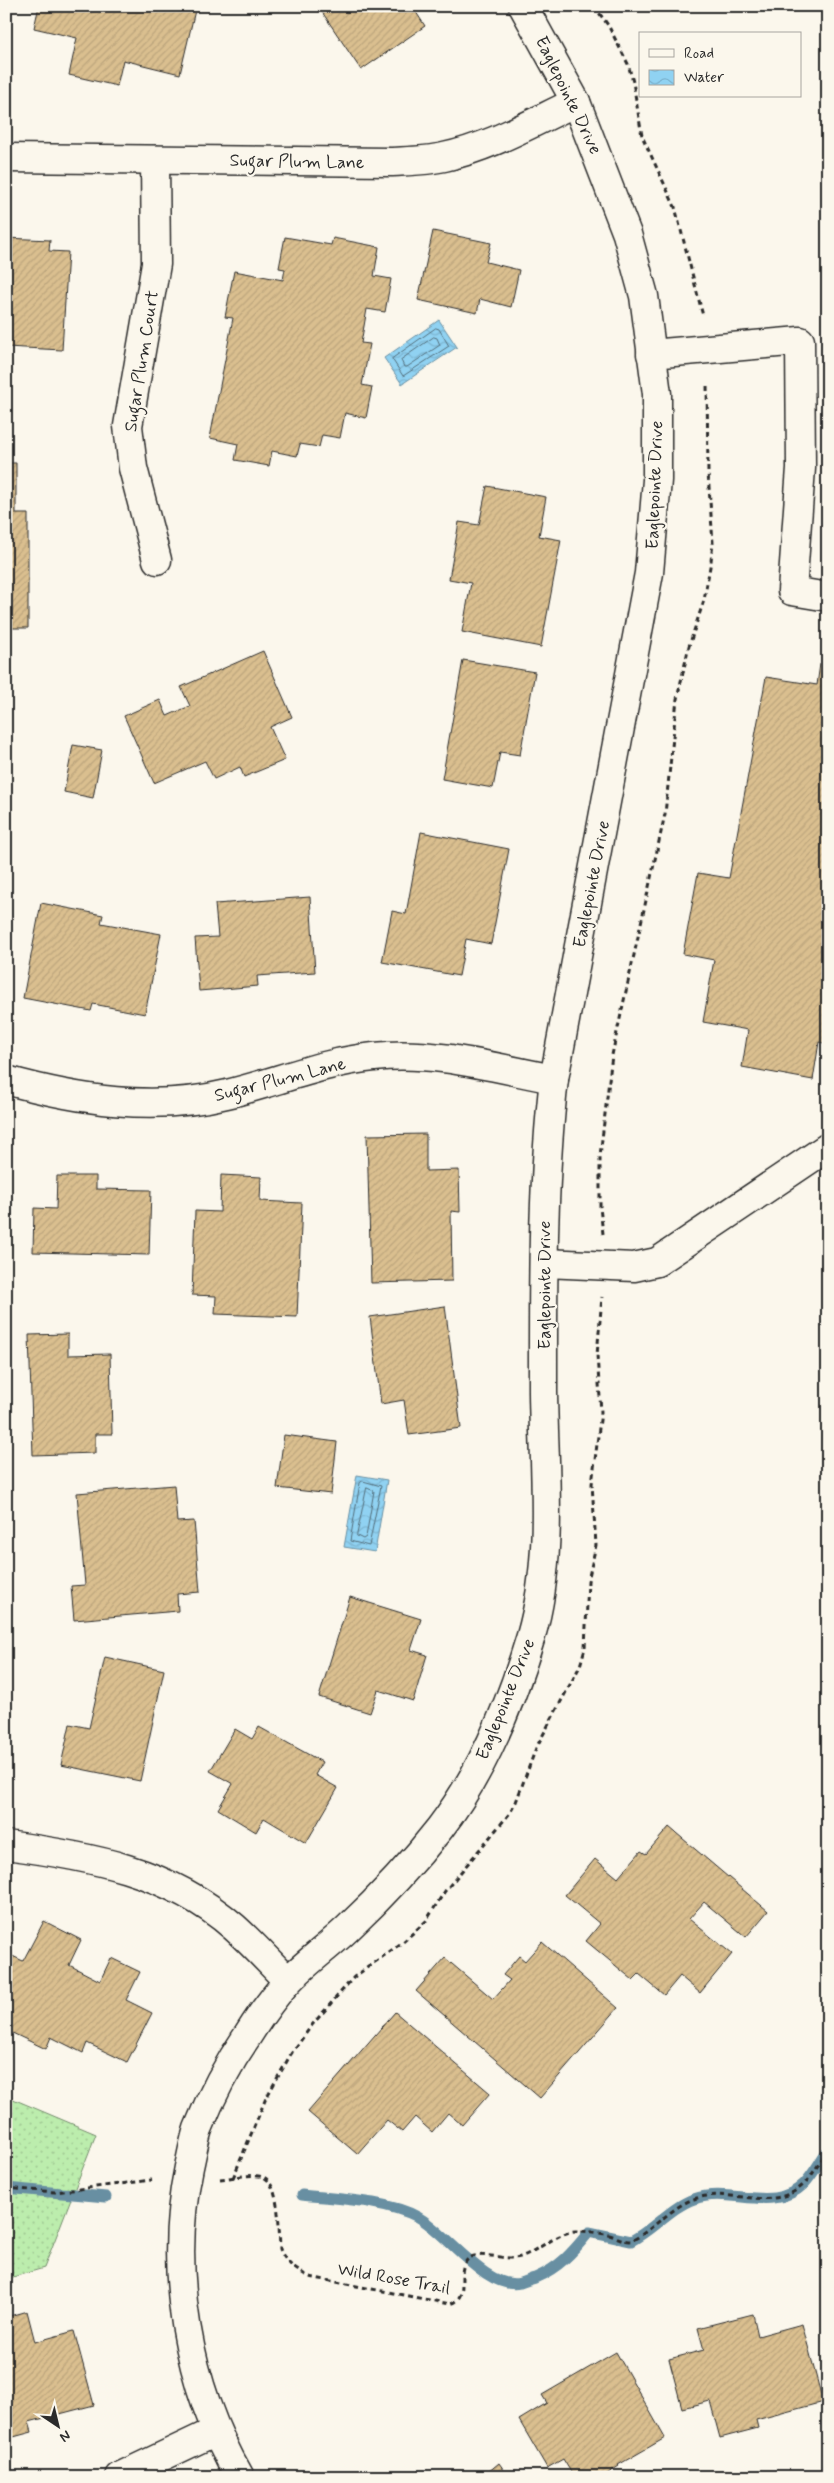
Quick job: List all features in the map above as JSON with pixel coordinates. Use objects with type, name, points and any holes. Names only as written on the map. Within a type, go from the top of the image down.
[{"type":"street","name":"Eaglepointe Drive","points":[[240,2477],[216,2431],[207,2408],[194,2361],[183,2296],[181,2214],[197,2133],[213,2095],[233,2057],[252,2028],[288,1981],[347,1929],[398,1878],[442,1826],[471,1780],[496,1732],[518,1677],[533,1630],[545,1549],[547,1514],[544,1393],[544,1208],[546,1152],[554,1079],[649,573],[657,480],[658,435],[657,394],[644,296],[627,234],[576,102],[523,6]]},
{"type":"street","name":"Sugar Plum Lane","points":[[6,158],[390,162],[443,157],[490,142],[576,102]]},
{"type":"street","name":"Sugar Plum Court","points":[[155,160],[158,237],[156,264],[128,426],[133,468],[157,560]]},
{"type":"street","points":[[651,354],[800,341],[801,468],[792,591],[828,597]]},
{"type":"street","name":"Sugar Plum Lane","points":[[6,1080],[65,1095],[146,1103],[226,1095],[331,1063],[376,1056],[425,1057],[460,1061],[554,1079]]},
{"type":"street","points":[[545,1263],[634,1267],[657,1262],[828,1146]]},
{"type":"street","points":[[6,1845],[105,1861],[145,1874],[180,1891],[233,1926],[288,1981]]},
{"type":"street","points":[[119,2477],[216,2431]]},
{"type":"path","name":"Wild Rose Trail","points":[[220,2179],[256,2176],[270,2181],[275,2190],[280,2249],[284,2257],[299,2272],[310,2277],[450,2304],[457,2302],[462,2294],[463,2265],[477,2254],[506,2259],[521,2256],[572,2231],[600,2233],[631,2241],[694,2199],[727,2194],[760,2200],[786,2197],[804,2184],[828,2150]]},
{"type":"path","points":[[6,2188],[55,2192],[152,2180]]},
{"type":"green space","points":[[6,2096],[96,2134],[44,2268],[6,2279]]},
{"type":"water","points":[[439,320],[457,347],[402,384],[384,358]]},
{"type":"water","points":[[357,1475],[387,1480],[375,1552],[344,1547]]},
{"type":"building","points":[[39,6],[196,6],[180,74],[123,60],[117,86],[69,75],[77,38],[34,28]]},
{"type":"building","points":[[318,6],[412,6],[425,26],[361,70]]},
{"type":"building","points":[[433,231],[491,243],[486,262],[519,270],[511,307],[480,299],[477,313],[418,300]]},
{"type":"building","points":[[285,237],[331,245],[333,238],[379,247],[374,276],[391,279],[385,312],[367,309],[361,343],[370,344],[362,385],[372,387],[366,418],[345,413],[340,438],[322,435],[319,447],[300,444],[297,456],[272,451],[269,466],[235,460],[238,444],[210,438],[233,318],[225,317],[234,271],[283,280],[285,269],[279,268]]},
{"type":"building","points":[[6,238],[50,240],[49,251],[68,252],[62,350],[6,347]]},
{"type":"building","points":[[6,463],[16,463],[16,514],[28,514],[28,628],[6,628]]},
{"type":"building","points":[[487,486],[546,497],[539,536],[561,540],[541,647],[462,632],[471,583],[449,579],[459,522],[479,525]]},
{"type":"building","points":[[263,651],[292,717],[270,727],[285,760],[244,777],[240,767],[214,779],[205,761],[154,783],[124,716],[160,700],[167,716],[190,706],[181,687]]},
{"type":"building","points":[[463,660],[535,672],[520,755],[500,752],[493,788],[442,779]]},
{"type":"building","points":[[820,664],[828,665],[828,1044],[819,1042],[813,1080],[742,1067],[748,1030],[703,1022],[714,960],[683,954],[698,873],[729,878],[766,677],[817,685]]},
{"type":"building","points":[[73,745],[102,750],[93,798],[64,792]]},
{"type":"building","points":[[421,832],[509,849],[491,944],[466,939],[459,976],[382,962],[392,911],[406,914]]},
{"type":"building","points":[[310,897],[315,972],[257,976],[258,986],[199,991],[195,938],[218,937],[215,904]]},
{"type":"building","points":[[41,903],[103,915],[101,923],[161,934],[145,1014],[93,1004],[91,1011],[23,998]]},
{"type":"building","points":[[426,1134],[426,1171],[459,1170],[460,1212],[451,1211],[452,1281],[371,1283],[367,1135]]},
{"type":"building","points":[[221,1175],[261,1177],[260,1201],[302,1203],[297,1317],[215,1314],[216,1296],[192,1295],[195,1211],[220,1212]]},
{"type":"building","points":[[57,1176],[96,1176],[96,1189],[151,1190],[149,1255],[33,1252],[34,1208],[56,1209]]},
{"type":"building","points":[[445,1306],[461,1428],[409,1435],[404,1400],[381,1404],[370,1317]]},
{"type":"building","points":[[68,1334],[68,1355],[110,1354],[112,1434],[95,1434],[95,1453],[33,1455],[29,1335]]},
{"type":"building","points":[[284,1435],[337,1442],[331,1494],[277,1488]]},
{"type":"building","points":[[174,1485],[177,1522],[194,1521],[200,1592],[177,1594],[178,1611],[74,1620],[71,1586],[85,1585],[77,1493]]},
{"type":"building","points":[[350,1597],[421,1619],[411,1650],[427,1655],[413,1701],[378,1690],[370,1713],[319,1697]]},
{"type":"building","points":[[105,1657],[164,1670],[140,1781],[61,1765],[70,1724],[89,1728]]},
{"type":"building","points":[[259,1727],[322,1762],[315,1775],[338,1788],[306,1843],[264,1818],[256,1832],[218,1809],[233,1784],[210,1771],[235,1729],[252,1739]]},
{"type":"building","points":[[669,1827],[768,1911],[746,1937],[704,1902],[689,1919],[732,1954],[700,1993],[680,1976],[664,1995],[639,1974],[633,1980],[586,1941],[600,1924],[565,1895],[595,1859],[618,1878],[641,1851],[646,1854]]},
{"type":"building","points":[[44,1921],[81,1940],[69,1965],[100,1981],[111,1958],[140,1972],[126,2000],[152,2013],[127,2062],[87,2043],[83,2053],[51,2037],[46,2049],[6,2030],[6,1953],[23,1961]]},
{"type":"building","points":[[542,1942],[618,2008],[540,2098],[416,1991],[445,1958],[493,1999],[510,1980],[503,1975],[519,1956],[525,1961]]},
{"type":"building","points":[[395,2012],[490,2093],[462,2125],[448,2113],[432,2132],[415,2117],[402,2132],[387,2120],[357,2154],[308,2112]]},
{"type":"building","points":[[27,2311],[35,2342],[74,2331],[94,2405],[29,2422],[32,2432],[6,2439],[6,2317]]},
{"type":"building","points":[[753,2314],[758,2336],[802,2324],[823,2402],[756,2420],[758,2428],[720,2438],[710,2401],[682,2408],[669,2359],[704,2350],[698,2328]]},
{"type":"building","points":[[616,2352],[665,2438],[618,2465],[602,2477],[574,2477],[563,2459],[547,2468],[519,2420],[547,2403],[542,2395]]},
{"type":"building","points":[[499,2463],[509,2477],[482,2477]]},
{"type":"waterway","points":[[302,2195],[361,2201],[405,2211],[429,2224],[481,2270],[507,2283],[520,2283],[544,2274],[558,2264],[571,2253],[589,2232],[631,2241],[678,2207],[694,2199],[722,2195],[765,2199],[792,2193],[804,2184],[828,2150]]},
{"type":"waterway","points":[[6,2188],[106,2197]]}]
